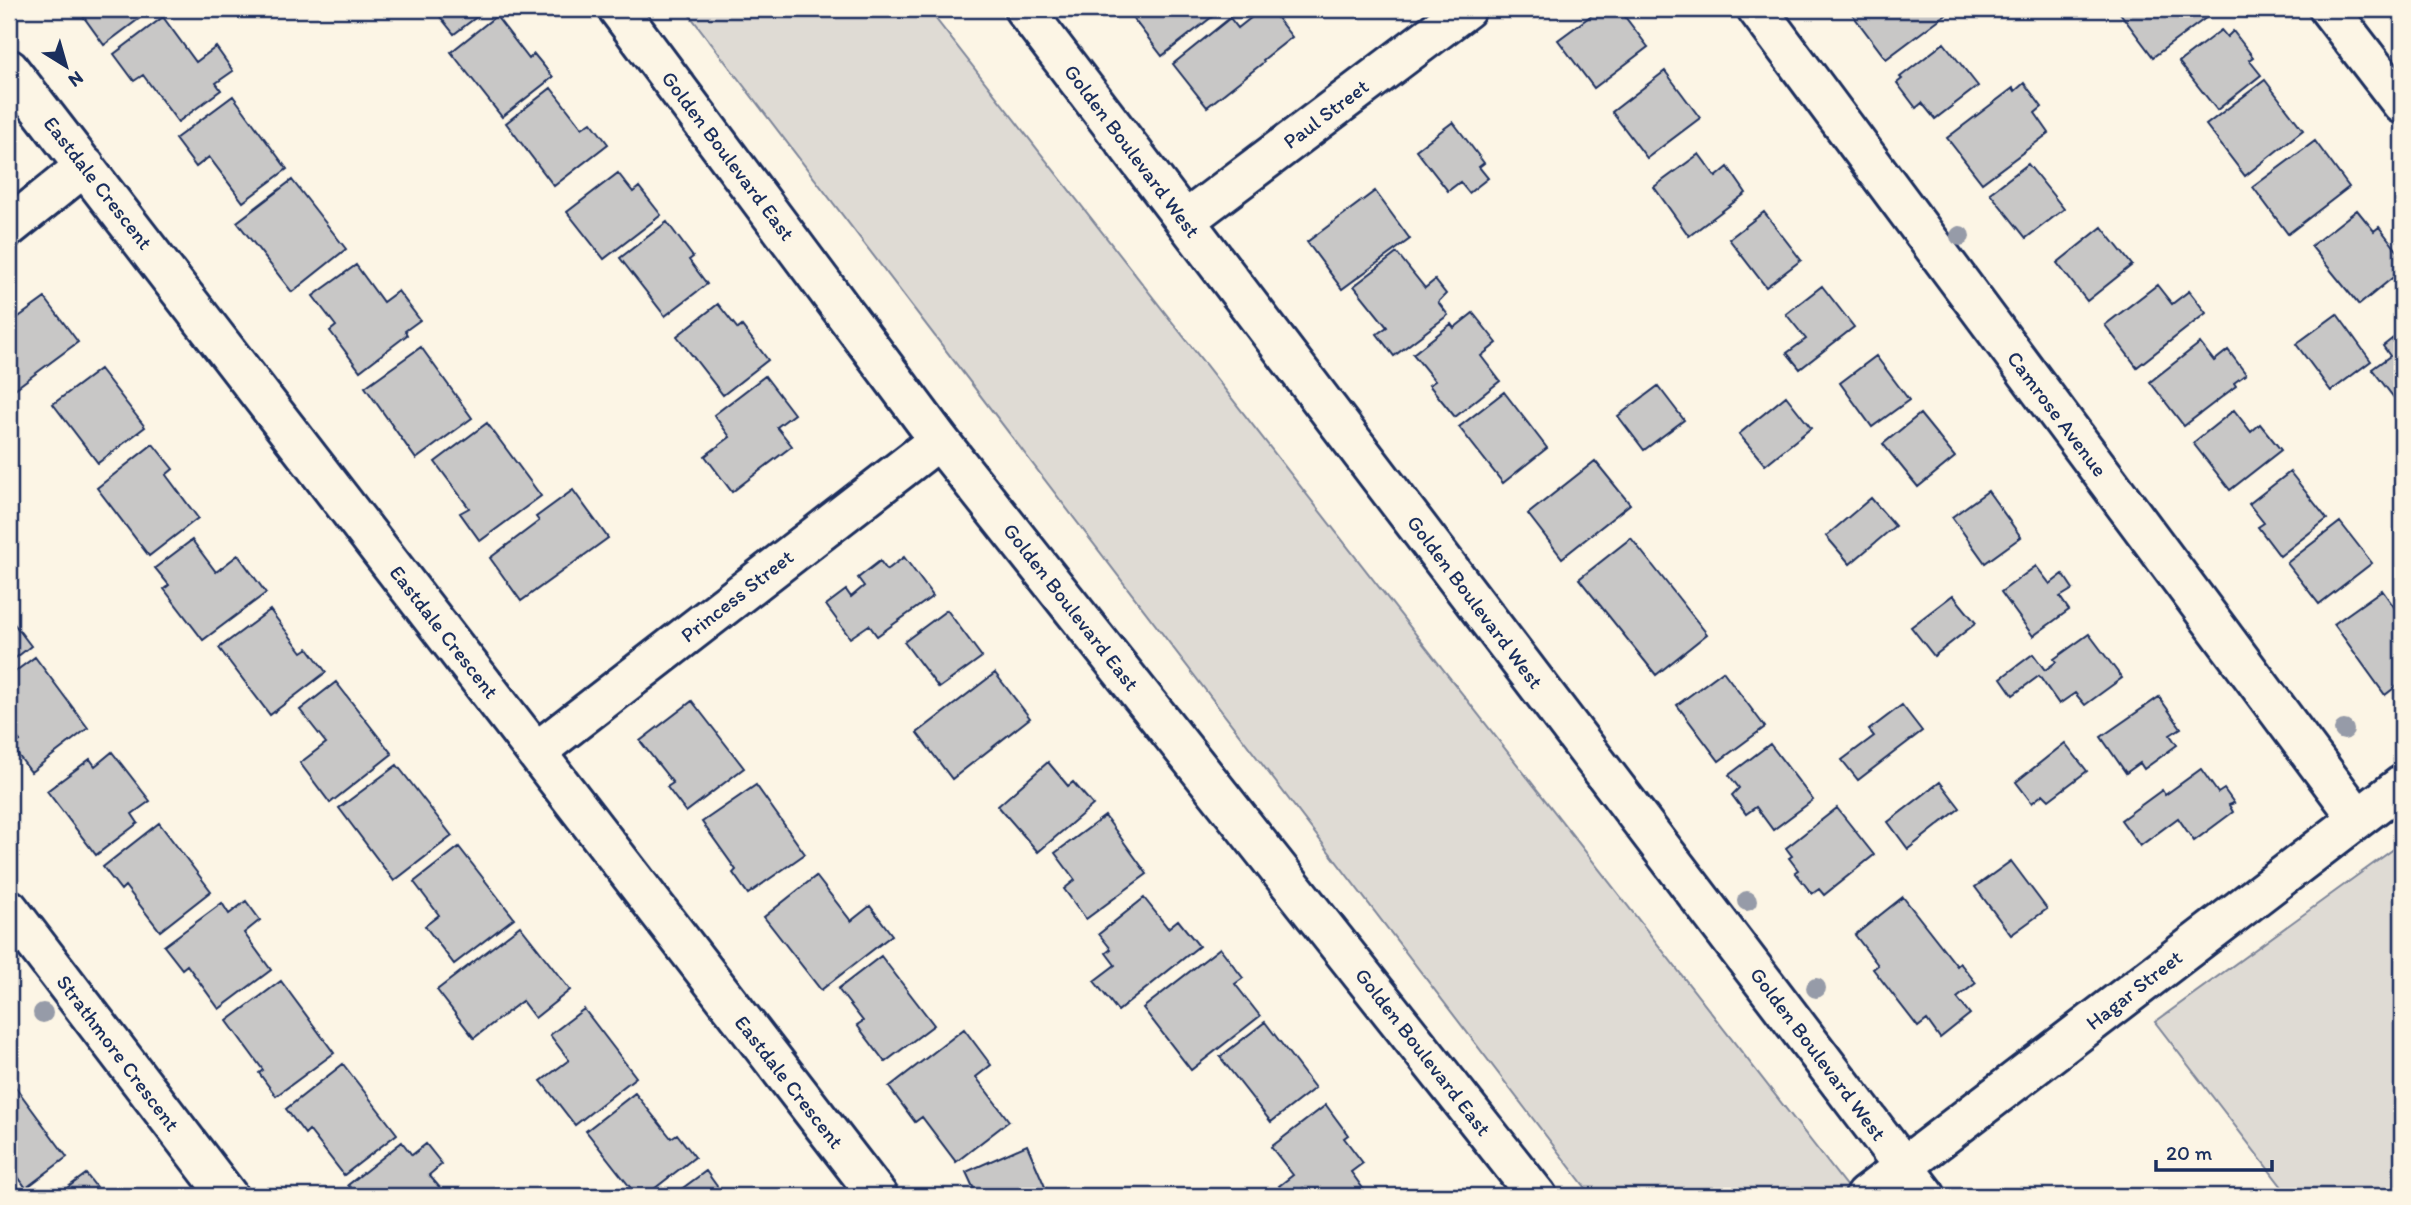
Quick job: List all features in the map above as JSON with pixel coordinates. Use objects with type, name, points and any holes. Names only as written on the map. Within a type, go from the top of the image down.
[{"type":"street","name":"Golden Boulevard East","points":[[618,9],[939,440],[1536,1196]]},
{"type":"street","name":"Golden Boulevard West","points":[[1024,9],[1915,1182]]},
{"type":"street","name":"Paul Street","points":[[1186,220],[1466,9]]},
{"type":"street","name":"Camrose Avenue","points":[[1757,9],[2358,818]]},
{"type":"street","points":[[2329,9],[2402,104]]},
{"type":"street","name":"Eastdale Crescent","points":[[9,69],[878,1196]]},
{"type":"street","points":[[9,227],[85,166]]},
{"type":"street","name":"Princess Street","points":[[536,752],[939,440]]},
{"type":"street","name":"Hagar Street","points":[[1866,1196],[1915,1182],[2358,818],[2402,785]]},
{"type":"street","name":"Strathmore Crescent","points":[[9,909],[228,1196]]},
{"type":"shaded area","points":[[685,9],[928,9],[1854,1196],[1592,1196]]},
{"type":"shaded area","points":[[2402,843],[2402,1196],[2289,1196],[2155,1022]]},
{"type":"building","points":[[87,9],[152,9],[104,45],[83,16],[89,12]]},
{"type":"building","points":[[434,9],[487,9],[454,34]]},
{"type":"building","points":[[1126,9],[1208,9],[1213,16],[1162,56]]},
{"type":"building","points":[[1262,9],[1270,9],[1292,37],[1207,107],[1173,64],[1230,18],[1238,28]]},
{"type":"building","points":[[1600,9],[1619,9],[1648,47],[1594,88],[1558,40]]},
{"type":"building","points":[[1858,9],[1946,9],[1949,12],[1886,59],[1852,14]]},
{"type":"building","points":[[2125,9],[2207,9],[2211,14],[2153,57],[2120,13]]},
{"type":"building","points":[[496,16],[529,59],[534,54],[553,77],[502,117],[451,52]]},
{"type":"building","points":[[163,17],[196,62],[216,47],[233,71],[216,83],[221,90],[178,122],[143,75],[134,81],[114,54]]},
{"type":"building","points":[[2221,30],[2227,37],[2233,31],[2253,57],[2249,60],[2261,75],[2217,110],[2179,62]]},
{"type":"building","points":[[1944,43],[1978,86],[1935,119],[1922,103],[1916,108],[1897,83],[1902,79],[1900,77]]},
{"type":"building","points":[[1665,71],[1700,118],[1647,158],[1612,112]]},
{"type":"building","points":[[2265,80],[2303,130],[2245,176],[2206,125]]},
{"type":"building","points":[[2024,83],[2042,107],[2035,113],[2049,133],[1982,183],[1947,138],[2013,88],[2015,91]]},
{"type":"building","points":[[551,88],[582,128],[591,122],[608,144],[554,186],[506,123]]},
{"type":"building","points":[[233,96],[287,169],[243,202],[209,157],[196,167],[175,139]]},
{"type":"building","points":[[1453,122],[1484,163],[1479,167],[1488,178],[1469,193],[1460,182],[1448,191],[1416,150]]},
{"type":"building","points":[[2315,141],[2349,187],[2288,234],[2253,187]]},
{"type":"building","points":[[1699,154],[1716,177],[1728,167],[1746,193],[1689,236],[1654,187]]},
{"type":"building","points":[[2028,164],[2064,209],[2026,238],[1990,193]]},
{"type":"building","points":[[618,173],[633,192],[639,187],[661,215],[604,259],[567,212]]},
{"type":"building","points":[[292,180],[346,249],[292,292],[237,222]]},
{"type":"building","points":[[1375,191],[1410,239],[1342,289],[1307,242]]},
{"type":"building","points":[[2357,210],[2374,231],[2379,227],[2402,257],[2402,270],[2359,305],[2311,246]]},
{"type":"building","points":[[1764,212],[1801,260],[1766,287],[1729,239]]},
{"type":"building","points":[[667,222],[693,257],[689,260],[707,284],[665,316],[620,258]]},
{"type":"building","points":[[2102,227],[2132,265],[2087,301],[2057,263]]},
{"type":"building","points":[[1397,253],[1425,288],[1435,280],[1446,294],[1438,302],[1448,315],[1394,356],[1377,334],[1387,327],[1354,286]]},
{"type":"building","points":[[356,265],[383,302],[398,291],[420,320],[405,331],[407,335],[360,371],[330,331],[336,326],[313,296]]},
{"type":"building","points":[[2157,285],[2172,304],[2189,291],[2206,313],[2137,367],[2105,325]]},
{"type":"building","points":[[1822,286],[1854,327],[1800,369],[1787,353],[1806,339],[1786,314]]},
{"type":"building","points":[[45,298],[78,342],[12,391],[9,386],[9,324]]},
{"type":"building","points":[[718,304],[738,329],[742,326],[768,360],[723,395],[677,336]]},
{"type":"building","points":[[1473,313],[1497,343],[1481,356],[1500,381],[1455,417],[1429,385],[1435,381],[1413,354],[1451,324],[1454,328]]},
{"type":"building","points":[[2337,314],[2371,361],[2331,391],[2296,344]]},
{"type":"building","points":[[2402,331],[2402,400],[2398,403],[2372,369],[2390,356],[2383,346]]},
{"type":"building","points":[[2200,343],[2214,361],[2228,350],[2246,374],[2234,383],[2236,386],[2184,426],[2150,382]]},
{"type":"building","points":[[421,347],[472,418],[416,459],[365,387]]},
{"type":"building","points":[[1876,356],[1909,400],[1872,427],[1840,383]]},
{"type":"building","points":[[100,369],[145,427],[98,463],[53,404]]},
{"type":"building","points":[[765,376],[794,414],[777,427],[792,446],[732,492],[705,456],[730,437],[714,415]]},
{"type":"building","points":[[1658,386],[1684,420],[1644,450],[1618,416]]},
{"type":"building","points":[[1504,392],[1547,448],[1503,483],[1459,427]]},
{"type":"building","points":[[1786,396],[1811,428],[1765,465],[1739,434]]},
{"type":"building","points":[[2234,410],[2251,432],[2260,424],[2281,450],[2230,490],[2193,443]]},
{"type":"building","points":[[1920,414],[1955,457],[1918,487],[1883,444]]},
{"type":"building","points":[[487,423],[541,496],[480,541],[460,513],[469,508],[435,462]]},
{"type":"building","points":[[153,444],[173,469],[166,475],[198,518],[149,556],[97,488]]},
{"type":"building","points":[[1595,461],[1630,504],[1562,558],[1528,514]]},
{"type":"building","points":[[2290,472],[2327,519],[2280,556],[2258,527],[2264,523],[2249,504]]},
{"type":"building","points":[[573,490],[608,538],[521,601],[490,558],[539,521],[536,517]]},
{"type":"building","points":[[1988,491],[2021,537],[1985,563],[1952,517]]},
{"type":"building","points":[[1871,498],[1895,526],[1850,564],[1826,536]]},
{"type":"building","points":[[2340,522],[2372,563],[2319,604],[2287,563]]},
{"type":"building","points":[[1631,538],[1707,634],[1656,675],[1579,579]]},
{"type":"building","points":[[192,540],[216,572],[238,555],[266,593],[203,640],[164,589],[169,585],[155,568]]},
{"type":"building","points":[[904,557],[933,596],[877,636],[869,625],[850,638],[826,605],[846,590],[851,597],[864,586],[858,578],[880,561],[887,570]]},
{"type":"building","points":[[2036,566],[2050,584],[2063,574],[2073,589],[2060,597],[2069,610],[2033,636],[2001,592]]},
{"type":"building","points":[[2382,590],[2402,618],[2402,682],[2385,695],[2334,624]]},
{"type":"building","points":[[1953,595],[1976,623],[1934,656],[1911,627]]},
{"type":"building","points":[[270,610],[302,652],[308,648],[326,672],[270,715],[219,648]]},
{"type":"building","points":[[947,610],[982,657],[939,688],[904,642]]},
{"type":"building","points":[[9,617],[31,646],[9,663]]},
{"type":"building","points":[[2089,634],[2122,678],[2085,705],[2075,693],[2059,704],[2039,676],[2013,695],[2001,678],[2033,654],[2045,670],[2056,662],[2054,659]]},
{"type":"building","points":[[35,657],[88,728],[31,772],[12,747],[20,741],[9,727],[9,676]]},
{"type":"building","points":[[1723,671],[1765,727],[1719,761],[1677,705]]},
{"type":"building","points":[[995,673],[1030,718],[952,779],[917,733]]},
{"type":"building","points":[[336,682],[392,754],[330,803],[300,763],[326,743],[300,710]]},
{"type":"building","points":[[2159,697],[2181,728],[2170,735],[2177,745],[2144,769],[2140,763],[2126,773],[2101,737]]},
{"type":"building","points":[[692,701],[744,768],[686,812],[667,787],[673,783],[640,741]]},
{"type":"building","points":[[1902,705],[1922,731],[1858,780],[1842,760],[1874,736],[1869,730]]},
{"type":"building","points":[[2065,743],[2087,771],[2049,800],[2043,794],[2032,803],[2016,782]]},
{"type":"building","points":[[1770,744],[1813,800],[1773,830],[1756,807],[1746,814],[1732,795],[1739,788],[1729,775]]},
{"type":"building","points":[[112,752],[150,801],[132,814],[138,823],[96,855],[47,791],[90,759],[95,766]]},
{"type":"building","points":[[1048,762],[1068,786],[1073,782],[1093,805],[1038,852],[998,806]]},
{"type":"building","points":[[397,765],[452,836],[394,881],[339,808]]},
{"type":"building","points":[[2201,769],[2218,793],[2224,789],[2234,803],[2229,805],[2233,812],[2194,841],[2178,818],[2140,846],[2121,820],[2162,790],[2165,795]]},
{"type":"building","points":[[1940,782],[1960,808],[1908,849],[1888,822]]},
{"type":"building","points":[[756,785],[805,854],[748,894],[733,873],[736,870],[702,822]]},
{"type":"building","points":[[1837,808],[1874,855],[1824,895],[1819,889],[1812,894],[1795,872],[1798,870],[1789,858],[1792,856],[1786,848]]},
{"type":"building","points":[[1105,816],[1147,874],[1086,919],[1064,889],[1075,880],[1055,853]]},
{"type":"building","points":[[159,823],[211,891],[160,931],[125,886],[121,890],[103,867]]},
{"type":"building","points":[[459,847],[514,918],[454,964],[425,926],[439,915],[414,882]]},
{"type":"building","points":[[2011,861],[2047,909],[2011,935],[1975,887]]},
{"type":"building","points":[[816,876],[851,921],[870,906],[892,935],[821,990],[764,917]]},
{"type":"building","points":[[1903,897],[1957,966],[1960,963],[1976,983],[1957,998],[1970,1014],[1940,1038],[1927,1020],[1918,1027],[1873,969],[1878,965],[1855,935]]},
{"type":"building","points":[[1144,898],[1168,928],[1178,920],[1199,946],[1118,1011],[1094,981],[1115,965],[1106,953],[1111,949],[1099,934]]},
{"type":"building","points":[[246,901],[260,920],[244,933],[271,970],[219,1009],[187,965],[182,969],[164,946],[222,903],[229,914]]},
{"type":"building","points":[[520,926],[570,990],[535,1018],[522,1001],[474,1038],[437,990]]},
{"type":"building","points":[[1220,948],[1243,978],[1235,984],[1260,1016],[1191,1070],[1143,1008]]},
{"type":"building","points":[[881,956],[934,1025],[885,1062],[857,1025],[863,1021],[838,989]]},
{"type":"building","points":[[281,981],[334,1053],[276,1096],[259,1073],[263,1070],[227,1021]]},
{"type":"building","points":[[584,1009],[636,1077],[575,1125],[541,1081],[569,1060],[550,1035]]},
{"type":"building","points":[[1265,1022],[1315,1088],[1271,1122],[1220,1057]]},
{"type":"building","points":[[964,1029],[991,1065],[976,1077],[1009,1121],[956,1162],[922,1117],[915,1122],[889,1087]]},
{"type":"building","points":[[343,1064],[397,1134],[344,1175],[309,1130],[305,1134],[286,1109]]},
{"type":"building","points":[[14,1085],[67,1157],[26,1188],[9,1164],[9,1089]]},
{"type":"building","points":[[635,1093],[671,1138],[677,1134],[695,1157],[645,1196],[637,1196],[586,1131]]},
{"type":"building","points":[[1326,1105],[1348,1135],[1344,1138],[1363,1163],[1351,1172],[1367,1194],[1309,1196],[1303,1188],[1292,1196],[1287,1196],[1279,1186],[1293,1175],[1271,1147]]},
{"type":"building","points":[[402,1142],[412,1155],[426,1144],[442,1164],[429,1175],[447,1196],[357,1196],[348,1185]]},
{"type":"building","points":[[1027,1145],[1049,1196],[977,1196],[966,1172]]},
{"type":"building","points":[[706,1171],[724,1196],[672,1196]]},
{"type":"building","points":[[86,1174],[103,1196],[56,1196]]}]
